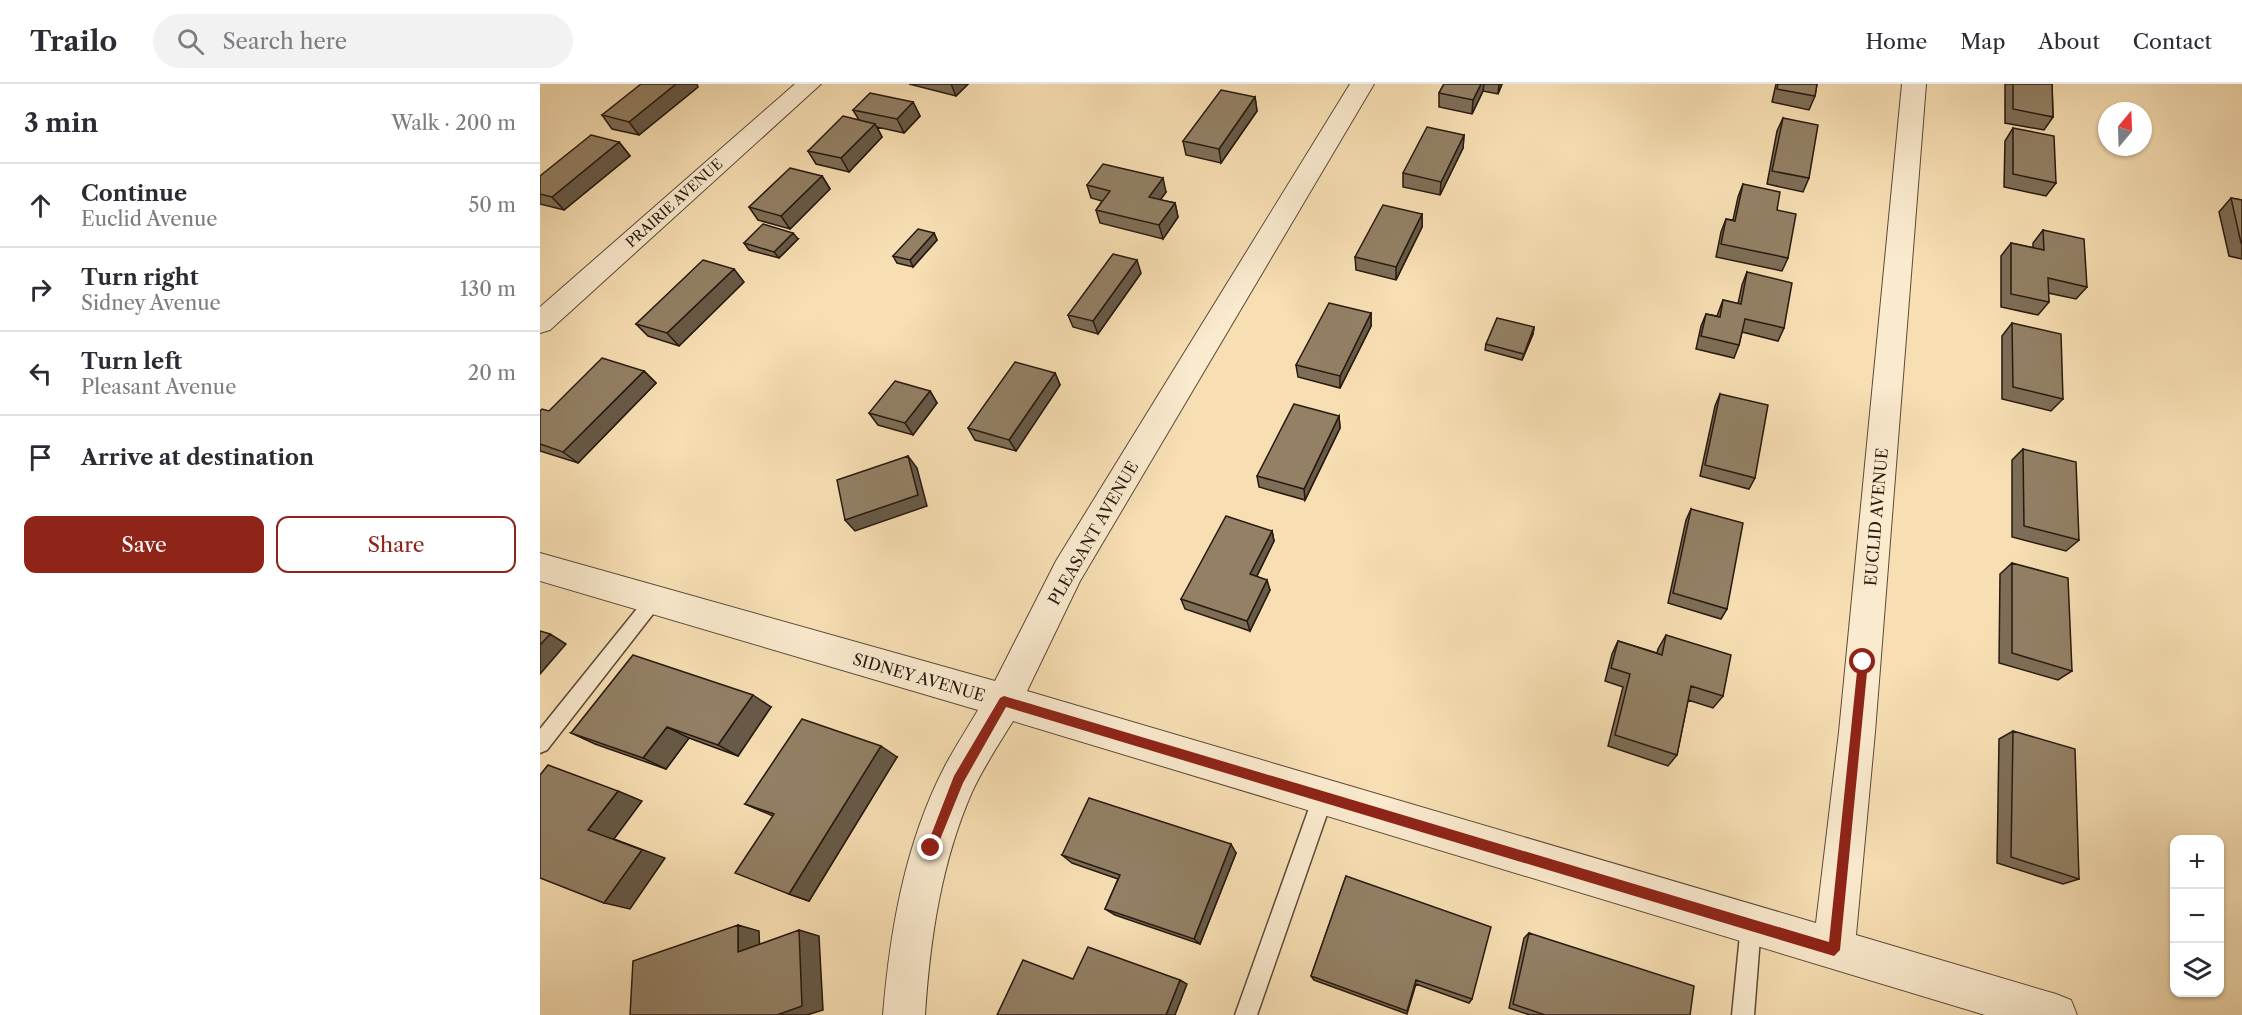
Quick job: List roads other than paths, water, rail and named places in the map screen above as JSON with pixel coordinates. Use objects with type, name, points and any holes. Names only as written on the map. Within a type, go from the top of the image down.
[{"type":"street","name":"PRAIRIE AVENUE","points":[[540,323],[809,84]]},
{"type":"street","name":"PLEASANT AVENUE","points":[[904,1015],[909,946],[931,848],[958,780],[1004,701],[1068,571],[1362,84]]},
{"type":"street","name":"EUCLID AVENUE","points":[[1834,950],[1857,732],[1914,84]]},
{"type":"street","name":"SIDNEY AVENUE","points":[[540,567],[1004,701],[2056,1015]]},
{"type":"lane","points":[[540,744],[654,600]]},
{"type":"lane","points":[[1246,1015],[1323,797]]},
{"type":"lane","points":[[1743,1015],[1751,925]]}]
